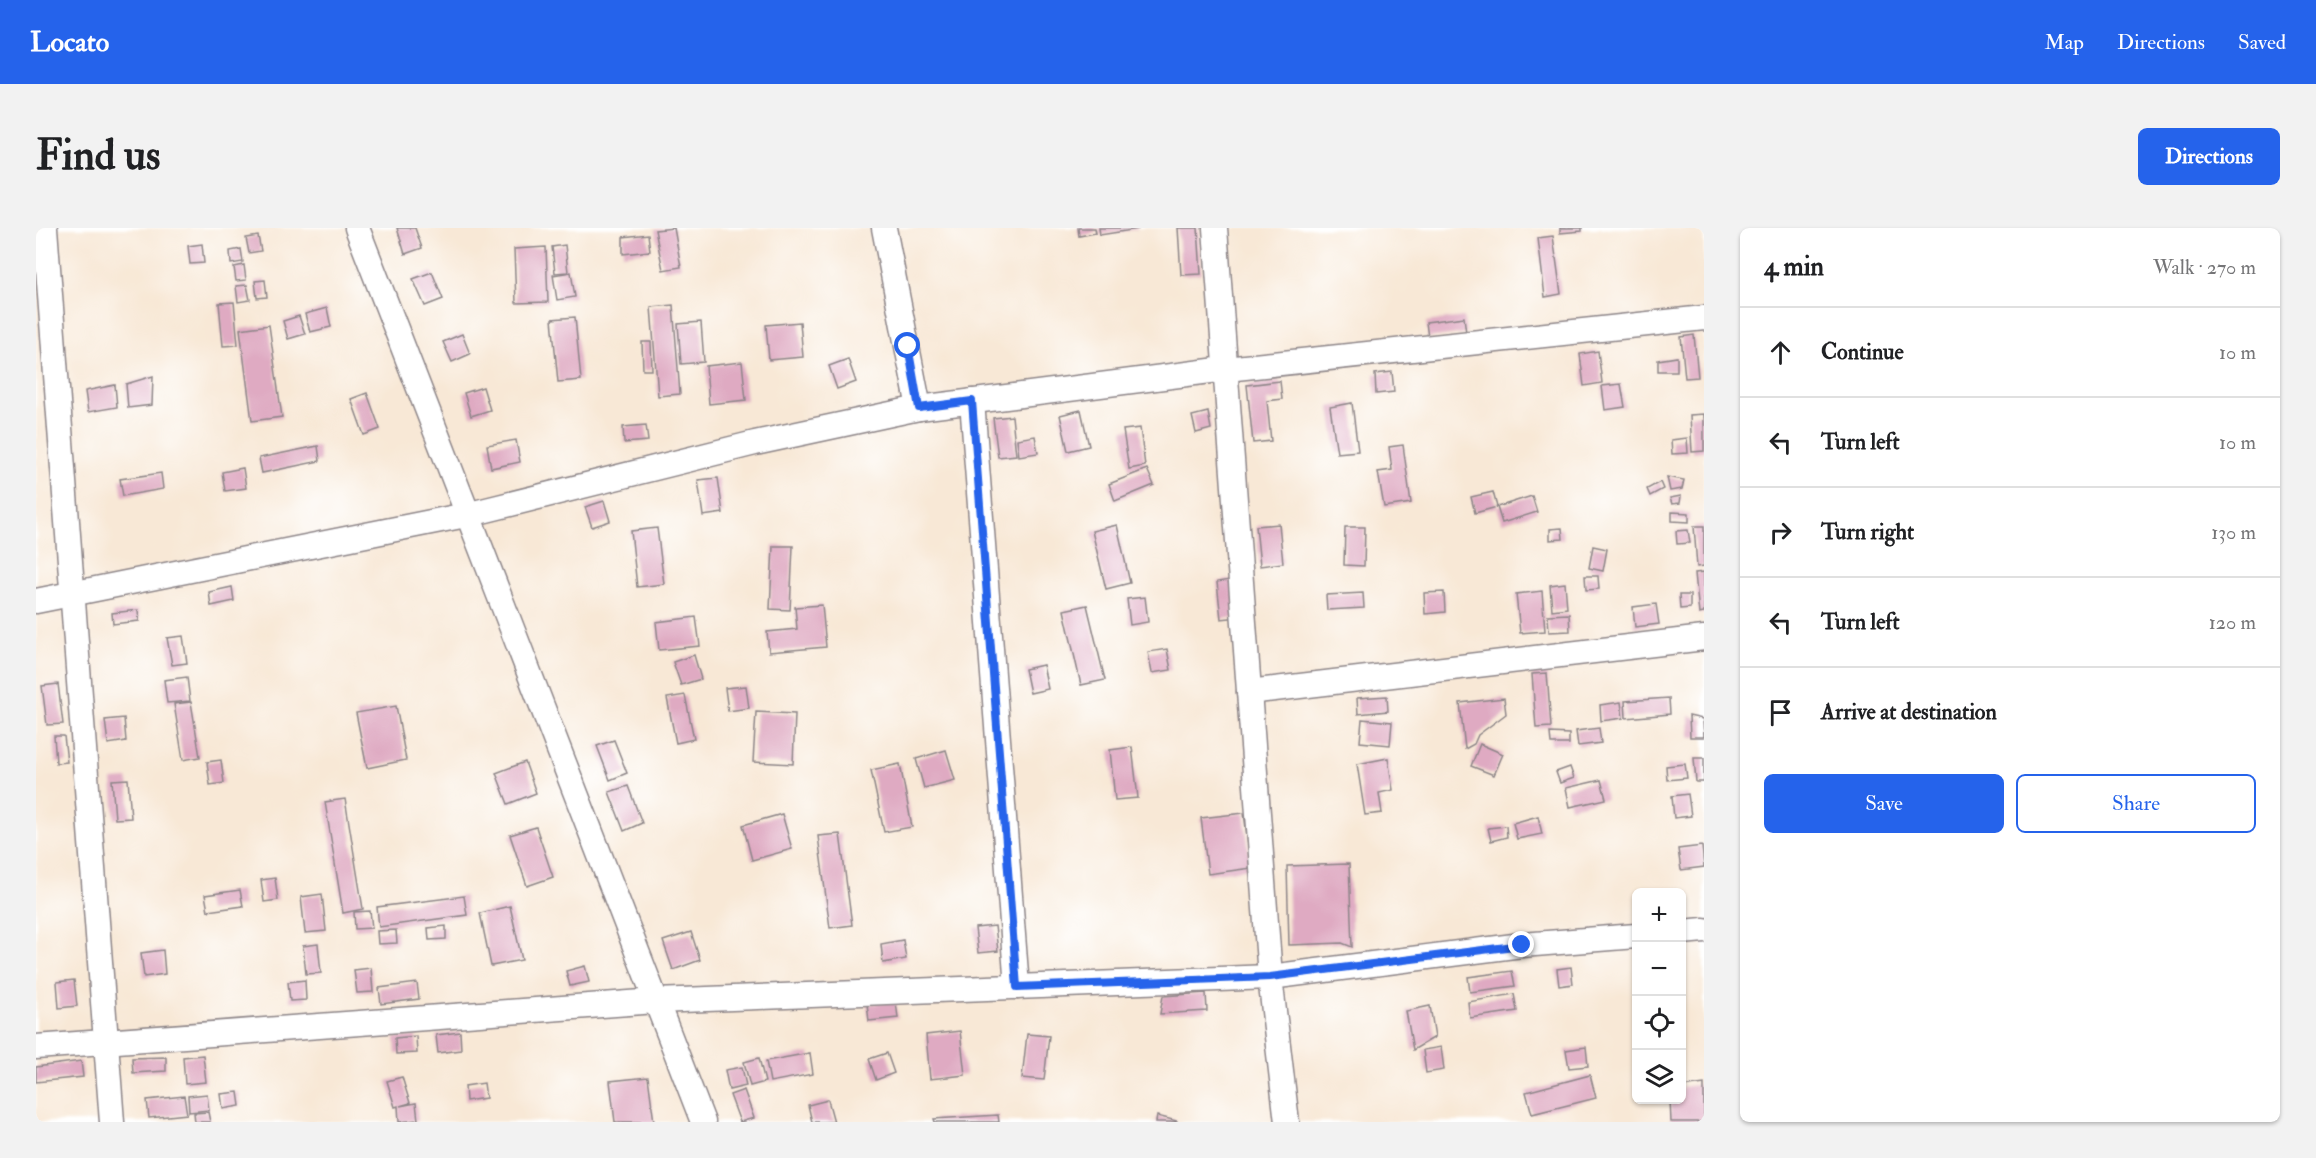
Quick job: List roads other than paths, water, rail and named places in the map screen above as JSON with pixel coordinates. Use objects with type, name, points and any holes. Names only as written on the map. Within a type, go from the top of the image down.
[{"type":"street","points":[[45,228],[112,1122]]},
{"type":"street","points":[[357,228],[466,515],[703,1122]]},
{"type":"street","points":[[884,228],[919,408]]},
{"type":"street","points":[[1215,228],[1270,977],[1287,1122]]},
{"type":"street","points":[[36,602],[466,515],[755,443],[919,408],[1226,369],[1704,318]]},
{"type":"street","points":[[972,401],[1017,987]]},
{"type":"street","points":[[1249,692],[1704,639]]},
{"type":"street","points":[[1686,932],[1704,930]]},
{"type":"street","points":[[36,1047],[106,1040],[656,1001],[1270,977],[1522,945],[1632,936]]}]
